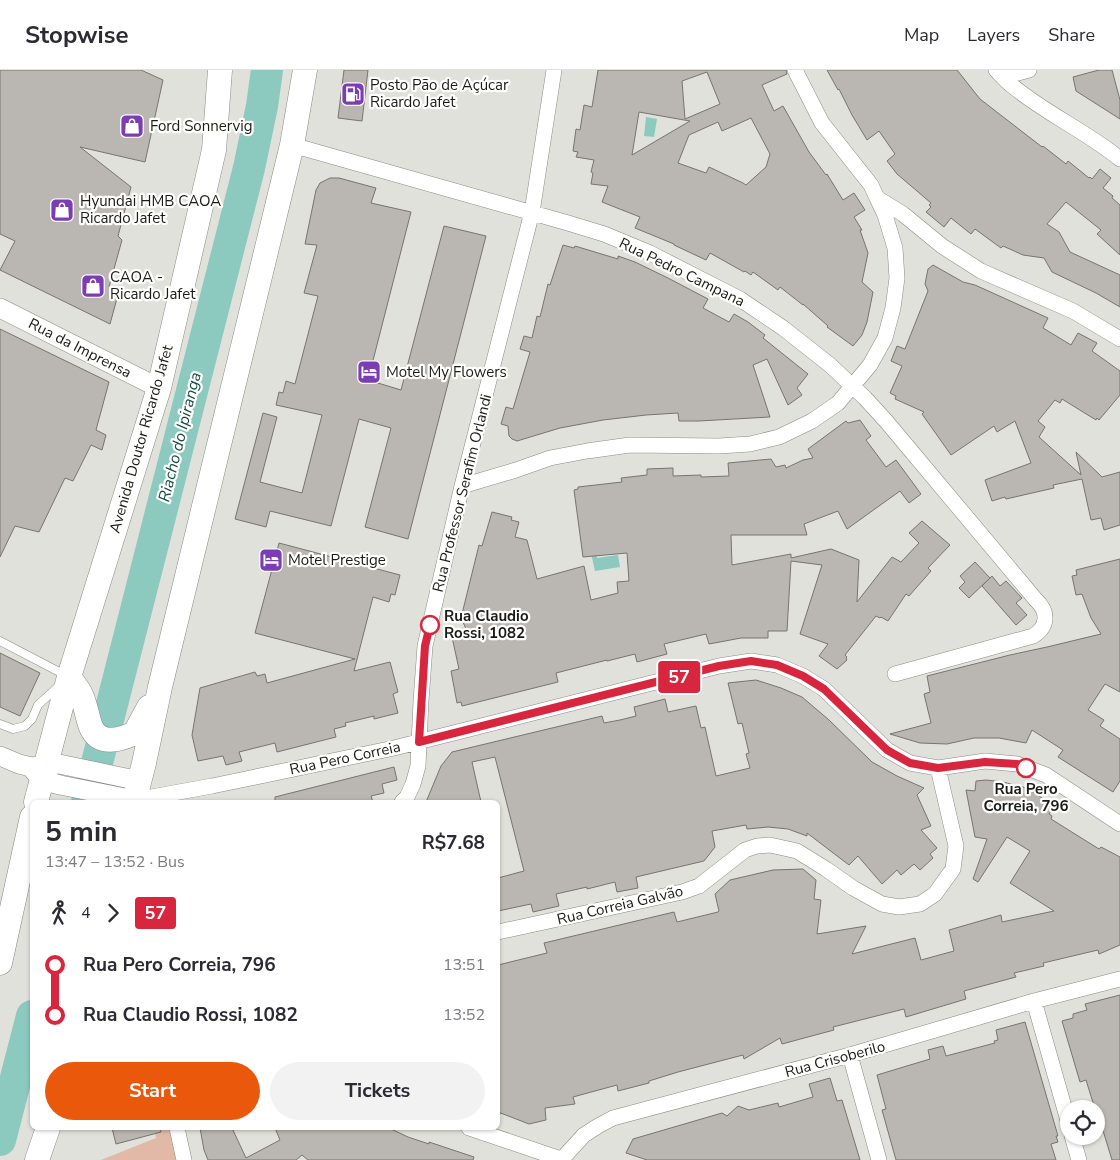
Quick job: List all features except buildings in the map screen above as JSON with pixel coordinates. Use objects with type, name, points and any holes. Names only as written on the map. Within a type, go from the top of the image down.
[{"type":"main road","name":"Avenida Doutor Ricardo Jafet","points":[[45,777],[69,677],[159,388],[214,150],[220,70]]},
{"type":"main road","points":[[134,792],[292,145],[305,70]]},
{"type":"main road","points":[[69,677],[82,696],[91,728],[96,734],[106,740],[116,740],[135,734],[160,687]]},
{"type":"main road","points":[[0,963],[30,825]]},
{"type":"main road","points":[[17,884],[30,865]]},
{"type":"main road","points":[[37,1160],[47,1130]]},
{"type":"street","name":"Rua Professor Serafim Orlandi","points":[[404,800],[413,784],[418,766],[425,646],[462,486],[532,212],[554,70]]},
{"type":"street","points":[[462,486],[550,458],[587,451],[630,445],[720,446],[750,444],[779,438],[812,421],[838,403],[870,365],[885,338],[892,308],[897,278],[895,248],[885,215],[871,185],[822,122],[795,70]]},
{"type":"street","points":[[999,73],[1029,70]]},
{"type":"street","points":[[999,73],[1008,84],[1106,147],[1120,159]]},
{"type":"street","name":"Rua Pedro Campana","points":[[292,145],[532,212],[604,234],[641,249],[740,299],[783,328],[830,365],[886,421],[1041,604],[1045,616],[1042,628],[1033,636],[895,674]]},
{"type":"street","points":[[877,198],[903,214],[942,246],[981,271],[1073,311],[1120,339]]},
{"type":"street","name":"Rua da Imprensa","points":[[0,308],[159,388]]},
{"type":"street","name":"Rua Pero Correia","points":[[134,792],[170,793],[212,786],[419,742],[719,666],[751,661],[777,665],[803,676],[824,689],[887,750],[910,763],[938,768],[985,762],[1017,764],[1046,775],[1120,824]]},
{"type":"street","points":[[0,756],[45,777],[134,792]]},
{"type":"street","name":"Rua Correia Galvão","points":[[500,932],[682,892],[699,886],[745,850],[757,846],[770,845],[797,851],[853,888],[882,904],[900,907],[920,904],[935,894],[954,869],[956,846],[938,768]]},
{"type":"street","name":"Rua Crisoberilo","points":[[563,1160],[584,1135],[613,1118],[850,1056],[1034,1001],[1120,979]]},
{"type":"street","points":[[1034,1001],[1062,1100]]},
{"type":"street","points":[[850,1056],[879,1160]]},
{"type":"street","points":[[177,1130],[184,1160]]},
{"type":"street","points":[[475,1130],[563,1160]]},
{"type":"street","points":[[1075,1145],[1079,1160]]},
{"type":"lane","points":[[0,641],[69,677],[38,705],[32,719],[25,726],[13,728],[0,724]]},
{"type":"shaded area","points":[[154,1130],[173,1130],[181,1160],[101,1160],[156,1138]]},
{"type":"water","points":[[646,117],[657,119],[654,137],[644,136]]},
{"type":"water","points":[[596,552],[597,558],[618,555],[620,567],[595,571],[591,553]]},
{"type":"waterway","name":"Riacho do Ipiranga","points":[[88,800],[249,168],[262,106],[267,70]]},
{"type":"waterway","name":"Riacho do Ipiranga","points":[[0,1140],[30,1024]]},
{"type":"bus line","name":"57","points":[[430,625],[425,646],[419,742],[719,666],[751,661],[777,665],[803,676],[824,689],[887,750],[910,763],[938,768],[985,762],[1017,764],[1026,768]]},
{"type":"place","name":"Posto Pão de Açúcar Ricardo Jafet","points":[[353,94]]},
{"type":"place","name":"Ford Sonnervig","points":[[132,126]]},
{"type":"place","name":"Hyundai HMB CAOA Ricardo Jafet","points":[[62,210]]},
{"type":"place","name":"CAOA - Ricardo Jafet","points":[[93,286]]},
{"type":"place","name":"Motel My Flowers","points":[[369,372]]},
{"type":"place","name":"Motel Prestige","points":[[271,560]]},
{"type":"place","name":"Rua Claudio Rossi, 1082","points":[[430,625]]},
{"type":"place","name":"Rua Pero Correia, 796","points":[[1026,768]]}]
